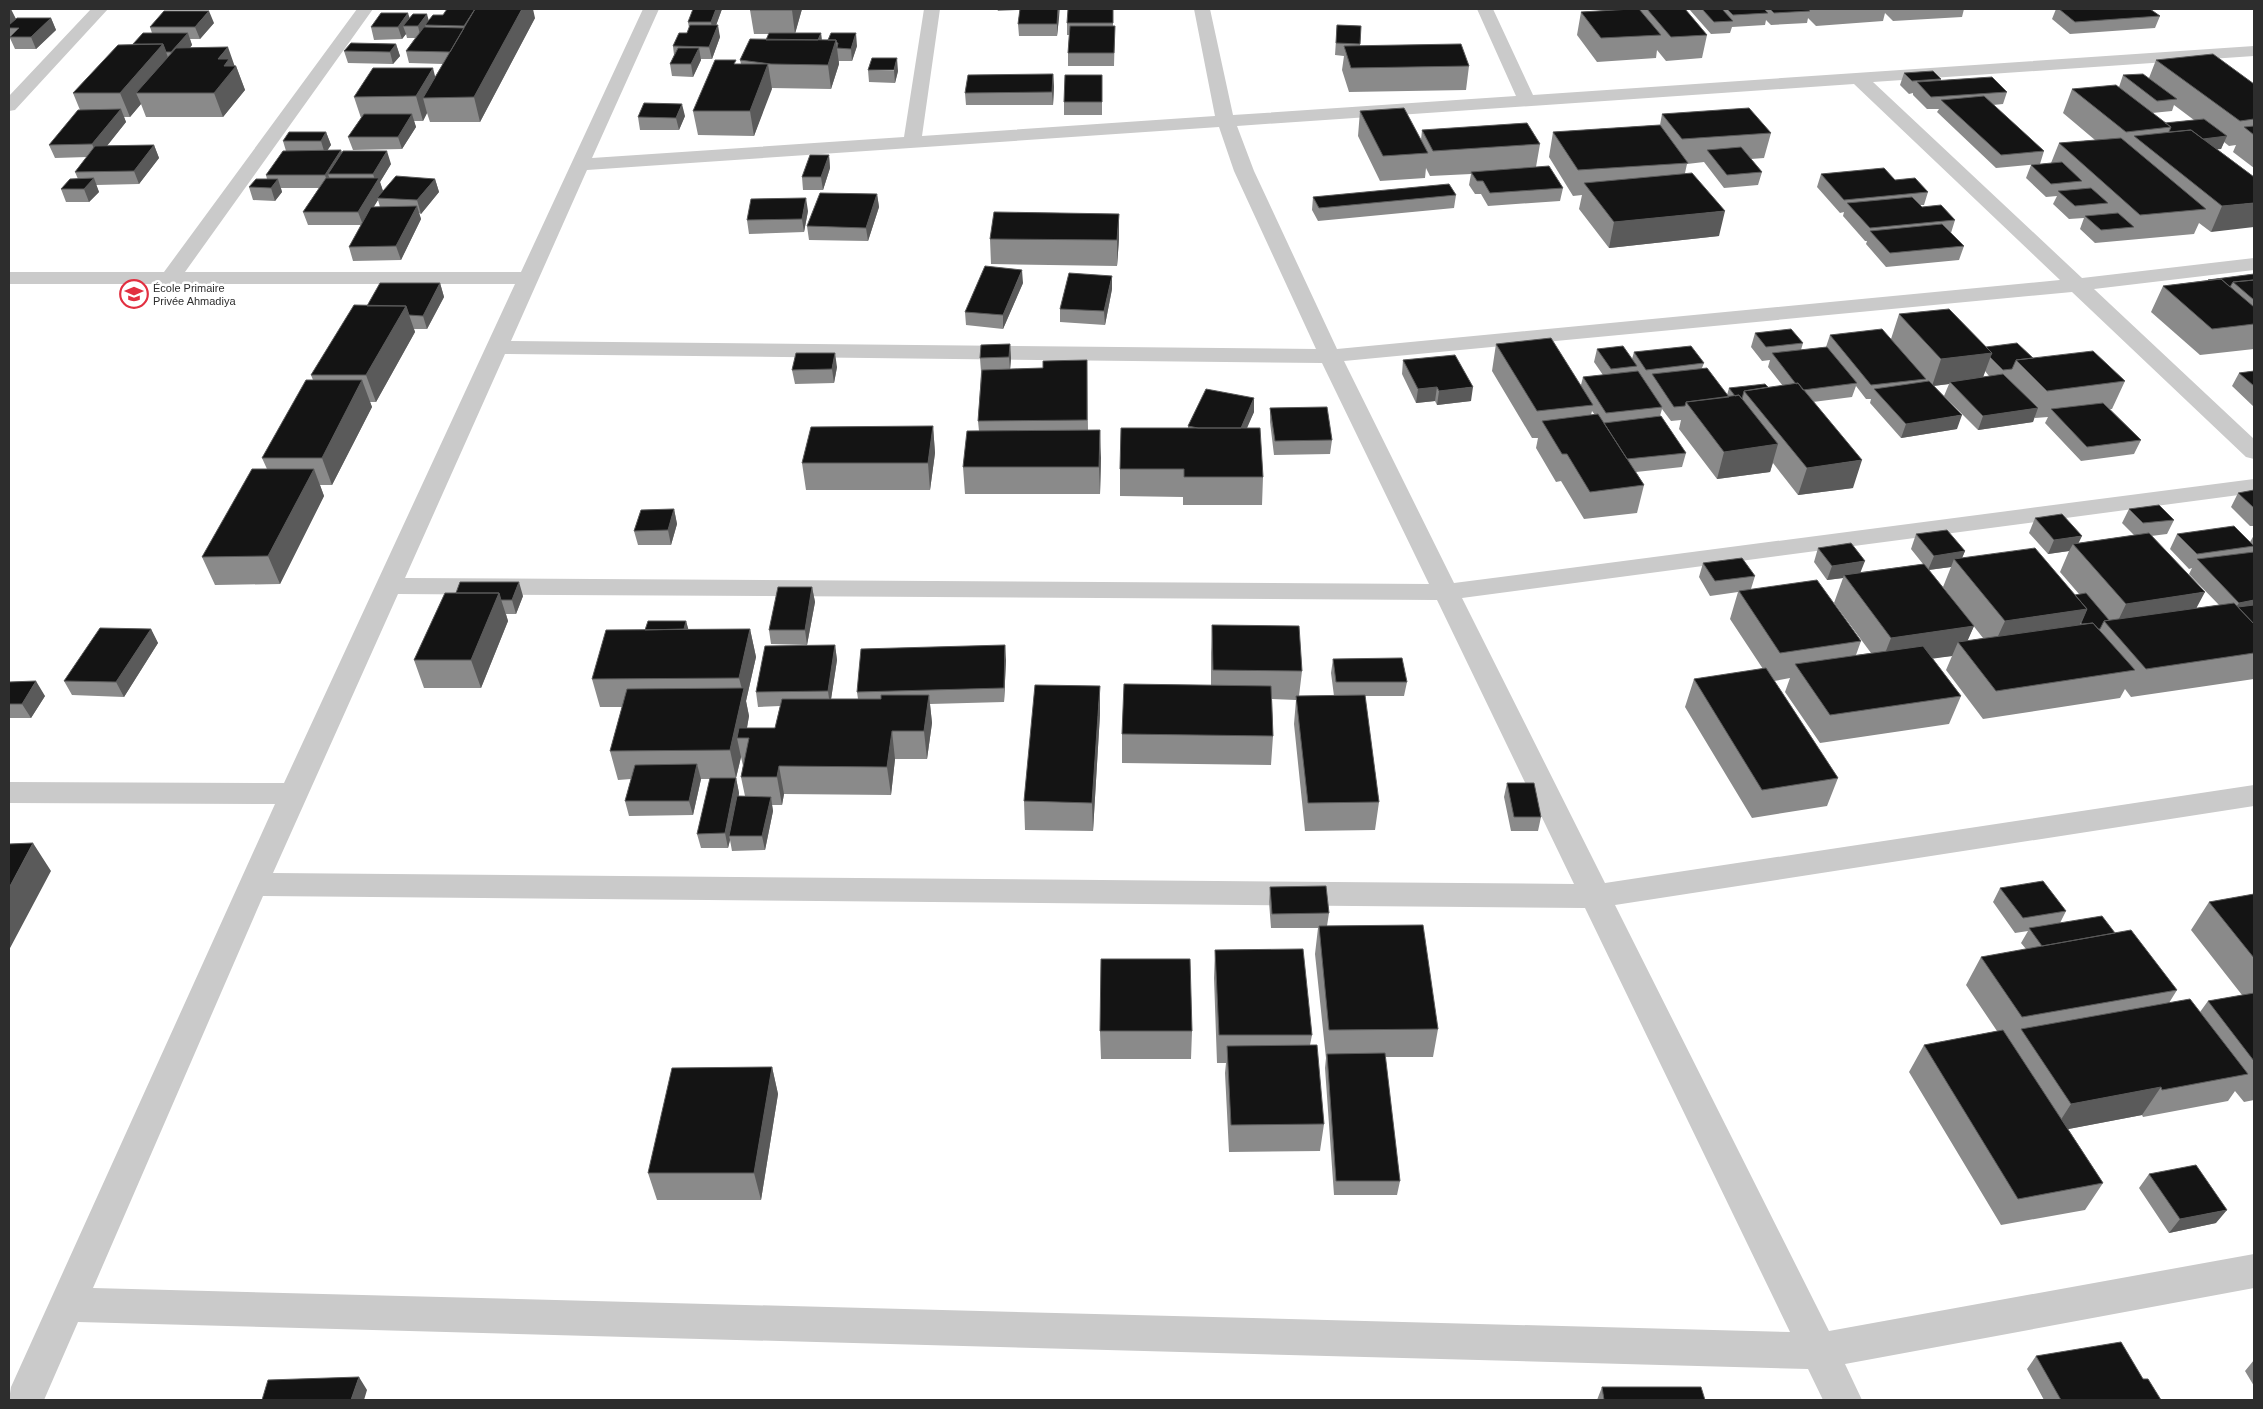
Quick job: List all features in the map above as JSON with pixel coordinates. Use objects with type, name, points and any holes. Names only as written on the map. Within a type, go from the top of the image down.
[{"type":"street","points":[[9,106],[100,9]]},
{"type":"street","points":[[170,278],[365,9]]},
{"type":"street","points":[[25,1400],[69,1305],[253,884],[651,9]]},
{"type":"street","points":[[912,143],[932,9]]},
{"type":"street","points":[[1202,9],[1218,95],[1244,171],[1330,356],[1843,1400]]},
{"type":"street","points":[[1485,9],[1527,100]]},
{"type":"street","points":[[580,165],[2254,51]]},
{"type":"street","points":[[1858,78],[2254,452]]},
{"type":"street","points":[[498,347],[1330,356],[2078,285],[2254,264]]},
{"type":"street","points":[[9,278],[529,278]]},
{"type":"street","points":[[389,586],[1446,592],[2254,486]]},
{"type":"street","points":[[9,792],[294,794]]},
{"type":"street","points":[[253,884],[1596,896],[2254,795]]},
{"type":"street","points":[[69,1305],[1819,1351],[2254,1271]]},
{"type":"building","points":[[447,9],[475,9],[464,26],[425,25],[433,15],[443,15]]},
{"type":"building","points":[[475,9],[522,9],[474,97],[423,98]]},
{"type":"building","points":[[693,9],[716,9],[711,22],[688,22]]},
{"type":"building","points":[[792,9],[792,10],[750,10]]},
{"type":"building","points":[[1020,9],[1058,9],[1057,24],[1018,24]]},
{"type":"building","points":[[1068,9],[1113,9],[1113,23],[1067,23]]},
{"type":"building","points":[[1639,9],[1661,35],[1601,38],[1581,12]]},
{"type":"building","points":[[1647,9],[1685,9],[1707,35],[1671,37]]},
{"type":"building","points":[[1702,9],[1722,9],[1733,21],[1714,22]]},
{"type":"building","points":[[1727,9],[1764,9],[1768,13],[1733,15]]},
{"type":"building","points":[[1770,9],[1808,9],[1810,11],[1774,13]]},
{"type":"building","points":[[2059,9],[2150,9],[2160,16],[2075,22]]},
{"type":"building","points":[[164,11],[209,11],[195,27],[150,27]]},
{"type":"building","points":[[381,13],[408,13],[398,27],[371,27]]},
{"type":"building","points":[[413,14],[427,14],[418,26],[403,26]]},
{"type":"building","points":[[17,18],[51,18],[31,37],[10,37],[19,28],[9,28],[9,25]]},
{"type":"building","points":[[690,25],[718,25],[709,47],[673,46],[679,33],[687,33]]},
{"type":"building","points":[[1337,25],[1361,26],[1360,44],[1336,43]]},
{"type":"building","points":[[1070,26],[1115,26],[1114,53],[1068,53]]},
{"type":"building","points":[[424,27],[464,28],[450,52],[406,51]]},
{"type":"building","points":[[143,33],[188,33],[171,52],[166,52],[163,44],[133,44]]},
{"type":"building","points":[[769,33],[821,33],[818,40],[766,40]]},
{"type":"building","points":[[831,33],[856,33],[851,49],[837,48],[838,43],[836,40],[828,40]]},
{"type":"building","points":[[750,39],[836,40],[828,65],[771,64],[740,60]]},
{"type":"building","points":[[351,43],[396,44],[390,52],[344,51]]},
{"type":"building","points":[[163,44],[120,93],[73,93],[118,45]]},
{"type":"building","points":[[1461,44],[1469,66],[1351,68],[1344,46]]},
{"type":"building","points":[[228,47],[218,59],[229,59],[224,66],[236,66],[214,93],[136,93],[176,48]]},
{"type":"building","points":[[678,48],[699,48],[691,64],[670,64]]},
{"type":"building","points":[[2213,54],[2254,84],[2254,119],[2240,121],[2156,60]]},
{"type":"building","points":[[872,58],[897,58],[894,70],[868,70]]},
{"type":"building","points":[[715,60],[736,60],[734,64],[768,64],[750,111],[693,111]]},
{"type":"building","points":[[373,68],[433,68],[416,96],[354,97]]},
{"type":"building","points":[[1933,71],[1941,79],[1912,81],[1904,73]]},
{"type":"building","points":[[1053,74],[1052,92],[965,93],[968,75]]},
{"type":"building","points":[[2143,74],[2177,99],[2157,101],[2123,75]]},
{"type":"building","points":[[1065,75],[1102,75],[1102,102],[1064,102]]},
{"type":"building","points":[[1992,77],[2007,92],[1931,97],[1917,82]]},
{"type":"building","points":[[2116,85],[2171,127],[2126,132],[2072,89]]},
{"type":"building","points":[[1984,96],[2044,151],[2001,155],[1941,100]]},
{"type":"building","points":[[644,103],[682,104],[676,118],[638,117]]},
{"type":"building","points":[[1404,108],[1428,153],[1383,156],[1360,111]]},
{"type":"building","points":[[1749,108],[1771,133],[1682,139],[1662,114]]},
{"type":"building","points":[[121,109],[92,144],[49,145],[78,110]]},
{"type":"building","points":[[364,114],[412,114],[398,137],[348,137]]},
{"type":"building","points":[[2204,119],[2227,136],[2203,139],[2191,130],[2169,132],[2171,127],[2165,123]]},
{"type":"building","points":[[1527,123],[1540,144],[1433,151],[1422,130]]},
{"type":"building","points":[[1660,125],[1688,163],[1578,170],[1553,132]]},
{"type":"building","points":[[2254,126],[2254,135],[2244,127]]},
{"type":"building","points":[[2191,130],[2254,177],[2254,203],[2222,206],[2134,136]]},
{"type":"building","points":[[289,132],[326,132],[321,141],[283,141]]},
{"type":"building","points":[[2121,138],[2206,209],[2140,215],[2059,143]]},
{"type":"building","points":[[154,145],[134,171],[75,172],[95,146]]},
{"type":"building","points":[[1741,147],[1762,172],[1727,175],[1707,150]]},
{"type":"building","points":[[341,150],[325,175],[266,175],[283,151]]},
{"type":"building","points":[[343,151],[387,151],[373,174],[328,174]]},
{"type":"building","points":[[810,155],[829,155],[821,177],[802,177]]},
{"type":"building","points":[[2062,162],[2082,181],[2051,184],[2031,165]]},
{"type":"building","points":[[1549,166],[1563,188],[1490,193],[1483,181],[1477,181],[1471,172]]},
{"type":"building","points":[[1884,168],[1895,180],[1915,178],[1928,192],[1844,200],[1821,174]]},
{"type":"building","points":[[1692,173],[1725,211],[1614,222],[1584,183]]},
{"type":"building","points":[[396,176],[435,179],[417,200],[377,198]]},
{"type":"building","points":[[94,178],[84,189],[61,189],[70,179]]},
{"type":"building","points":[[326,178],[379,178],[358,212],[303,212]]},
{"type":"building","points":[[256,179],[278,179],[271,188],[249,187]]},
{"type":"building","points":[[1449,184],[1456,195],[1319,208],[1313,197]]},
{"type":"building","points":[[2091,188],[2108,203],[2075,206],[2058,191]]},
{"type":"building","points":[[820,193],[877,194],[866,228],[807,226]]},
{"type":"building","points":[[1912,197],[1922,207],[1941,205],[1955,220],[1870,228],[1847,203]]},
{"type":"building","points":[[806,198],[802,219],[747,220],[751,199]]},
{"type":"building","points":[[417,206],[396,246],[349,247],[371,207]]},
{"type":"building","points":[[994,212],[1119,214],[1117,240],[990,239]]},
{"type":"building","points":[[2118,213],[2134,227],[2101,230],[2085,216]]},
{"type":"building","points":[[1942,224],[1964,246],[1890,253],[1870,231]]},
{"type":"building","points":[[985,266],[1022,270],[1003,315],[965,312]]},
{"type":"building","points":[[1069,273],[1112,276],[1104,311],[1060,309]]},
{"type":"building","points":[[2254,274],[2254,280],[2233,282],[2230,287],[2221,279],[2208,280]]},
{"type":"building","points":[[2221,279],[2254,307],[2254,324],[2212,329],[2163,286]]},
{"type":"building","points":[[2254,280],[2254,300],[2233,282]]},
{"type":"building","points":[[380,283],[440,283],[423,316],[409,315],[406,306],[367,306]]},
{"type":"building","points":[[354,305],[406,306],[366,375],[311,375]]},
{"type":"building","points":[[1949,309],[1992,353],[1941,359],[1899,314]]},
{"type":"building","points":[[1791,329],[1803,343],[1766,347],[1755,333]]},
{"type":"building","points":[[1882,329],[1926,379],[1871,385],[1830,335]]},
{"type":"building","points":[[1551,338],[1593,405],[1537,411],[1496,344]]},
{"type":"building","points":[[2017,343],[2033,358],[2016,360],[2012,369],[2003,370],[1990,357],[1992,353],[1986,347]]},
{"type":"building","points":[[1010,344],[1009,357],[980,358],[981,345]]},
{"type":"building","points":[[1623,346],[1637,366],[1611,369],[1597,349]]},
{"type":"building","points":[[1691,346],[1704,363],[1646,370],[1634,352]]},
{"type":"building","points":[[1827,347],[1857,383],[1803,390],[1798,383],[1796,384],[1772,353]]},
{"type":"building","points":[[2093,351],[2125,381],[2047,391],[2016,360]]},
{"type":"building","points":[[796,353],[835,353],[832,369],[792,370]]},
{"type":"building","points":[[1455,355],[1473,387],[1439,391],[1437,387],[1418,389],[1403,360]]},
{"type":"building","points":[[1087,360],[1087,420],[978,421],[982,370],[1043,368],[1043,361]]},
{"type":"building","points":[[1707,368],[1729,397],[1686,402],[1685,406],[1674,407],[1652,374]]},
{"type":"building","points":[[1638,371],[1662,407],[1606,413],[1583,377]]},
{"type":"building","points":[[2254,371],[2254,386],[2239,373]]},
{"type":"building","points":[[2003,374],[2038,408],[1983,416],[1950,382]]},
{"type":"building","points":[[306,380],[362,380],[322,458],[262,458]]},
{"type":"building","points":[[1929,381],[1962,415],[1906,424],[1874,389]]},
{"type":"building","points":[[1798,383],[1862,460],[1807,468],[1744,391]]},
{"type":"building","points":[[1765,384],[1768,387],[1744,391],[1742,399],[1739,395],[1735,396],[1729,388]]},
{"type":"building","points":[[1206,389],[1254,398],[1241,428],[1198,428],[1188,426]]},
{"type":"building","points":[[1739,395],[1778,444],[1724,452],[1686,402]]},
{"type":"building","points":[[2103,403],[2141,440],[2087,447],[2051,409]]},
{"type":"building","points":[[1327,407],[1332,440],[1275,441],[1270,408]]},
{"type":"building","points":[[1598,414],[1644,485],[1590,492],[1567,454],[1562,454],[1542,421]]},
{"type":"building","points":[[1661,416],[1686,453],[1627,459],[1604,423]]},
{"type":"building","points":[[933,426],[928,463],[802,463],[811,427]]},
{"type":"building","points":[[1121,428],[1260,428],[1263,477],[1184,477],[1184,469],[1120,469]]},
{"type":"building","points":[[1100,430],[1099,467],[963,467],[967,431]]},
{"type":"building","points":[[252,469],[314,469],[268,556],[202,557]]},
{"type":"building","points":[[2254,490],[2254,508],[2238,493]]},
{"type":"building","points":[[2159,505],[2174,520],[2143,523],[2129,509]]},
{"type":"building","points":[[674,509],[668,530],[634,531],[641,510]]},
{"type":"building","points":[[2062,514],[2082,536],[2054,540],[2035,518]]},
{"type":"building","points":[[2234,526],[2254,546],[2197,554],[2177,534]]},
{"type":"building","points":[[1947,530],[1965,551],[1934,556],[1916,534]]},
{"type":"building","points":[[2149,533],[2205,592],[2126,604],[2073,544]]},
{"type":"building","points":[[1851,543],[1865,561],[1832,566],[1818,548]]},
{"type":"building","points":[[2035,548],[2087,609],[2005,621],[1954,559]]},
{"type":"building","points":[[2254,552],[2254,600],[2239,603],[2197,559]]},
{"type":"building","points":[[1742,558],[1755,576],[1715,581],[1703,563]]},
{"type":"building","points":[[1924,564],[1974,626],[1891,638],[1844,575]]},
{"type":"building","points":[[1817,580],[1861,641],[1780,653],[1739,591]]},
{"type":"building","points":[[460,582],[519,582],[512,600],[501,600],[499,593],[456,593]]},
{"type":"building","points":[[778,587],[812,587],[805,630],[769,630]]},
{"type":"building","points":[[445,593],[499,593],[471,660],[414,660]]},
{"type":"building","points":[[2086,593],[2109,620],[2104,621],[2100,629],[2093,623],[2081,623],[2087,609],[2075,595]]},
{"type":"building","points":[[2234,603],[2254,624],[2254,653],[2146,669],[2104,621]]},
{"type":"building","points":[[2254,605],[2254,624],[2238,607]]},
{"type":"building","points":[[648,621],[686,621],[684,629],[645,630]]},
{"type":"building","points":[[2093,623],[2135,670],[1996,691],[1958,642]]},
{"type":"building","points":[[1212,625],[1299,626],[1302,671],[1213,670]]},
{"type":"building","points":[[100,628],[151,629],[116,682],[64,681]]},
{"type":"building","points":[[750,629],[739,678],[592,679],[606,630]]},
{"type":"building","points":[[835,645],[828,691],[756,692],[765,646]]},
{"type":"building","points":[[1005,645],[1004,688],[857,692],[861,649]]},
{"type":"building","points":[[1923,646],[1961,696],[1830,715],[1795,664]]},
{"type":"building","points":[[1402,658],[1407,682],[1336,682],[1333,659]]},
{"type":"building","points":[[1766,668],[1838,778],[1762,790],[1694,679]]},
{"type":"building","points":[[36,681],[22,704],[9,704],[9,682]]},
{"type":"building","points":[[1124,684],[1271,686],[1273,736],[1122,734]]},
{"type":"building","points":[[1035,685],[1100,686],[1092,803],[1024,801]]},
{"type":"building","points":[[744,688],[730,750],[610,751],[627,689]]},
{"type":"building","points":[[881,695],[929,695],[924,731],[892,731],[887,767],[779,766],[777,777],[741,777],[749,738],[737,738],[739,728],[775,728],[782,699],[881,699]]},
{"type":"building","points":[[1365,695],[1379,802],[1308,803],[1296,696]]},
{"type":"building","points":[[697,764],[689,801],[625,801],[635,765]]},
{"type":"building","points":[[710,778],[736,778],[725,833],[697,834]]},
{"type":"building","points":[[1507,783],[1534,783],[1541,817],[1514,817]]},
{"type":"building","points":[[737,796],[771,797],[762,836],[729,836]]},
{"type":"building","points":[[33,843],[9,888],[9,844]]},
{"type":"building","points":[[2043,881],[2066,911],[2023,918],[2000,888]]},
{"type":"building","points":[[1326,886],[1329,913],[1272,914],[1270,887]]},
{"type":"building","points":[[2254,894],[2254,958],[2209,902]]},
{"type":"building","points":[[2102,916],[2115,933],[2042,946],[2029,928]]},
{"type":"building","points":[[1423,925],[1438,1029],[1329,1030],[1319,926]]},
{"type":"building","points":[[2131,930],[2177,990],[2022,1017],[1981,957]]},
{"type":"building","points":[[1303,949],[1312,1035],[1219,1035],[1215,950]]},
{"type":"building","points":[[1101,959],[1190,959],[1192,1031],[1100,1031]]},
{"type":"building","points":[[2254,993],[2254,1061],[2208,1001]]},
{"type":"building","points":[[2190,999],[2248,1074],[2162,1090],[2161,1087],[2071,1104],[2021,1029]]},
{"type":"building","points":[[2003,1030],[2103,1183],[2018,1199],[1924,1045]]},
{"type":"building","points":[[1317,1045],[1324,1124],[1231,1125],[1227,1046]]},
{"type":"building","points":[[1385,1053],[1400,1181],[1336,1181],[1327,1054]]},
{"type":"building","points":[[772,1067],[754,1173],[648,1173],[672,1068]]},
{"type":"building","points":[[2196,1165],[2227,1210],[2180,1219],[2149,1174]]},
{"type":"building","points":[[2121,1342],[2143,1379],[2148,1379],[2161,1400],[2061,1400],[2036,1356]]},
{"type":"building","points":[[359,1377],[351,1400],[262,1400],[268,1380]]},
{"type":"building","points":[[1602,1387],[1701,1387],[1705,1400],[1604,1400]]},
{"type":"place","name":"École Primaire Privée Ahmadiya","points":[[134,294]]}]
